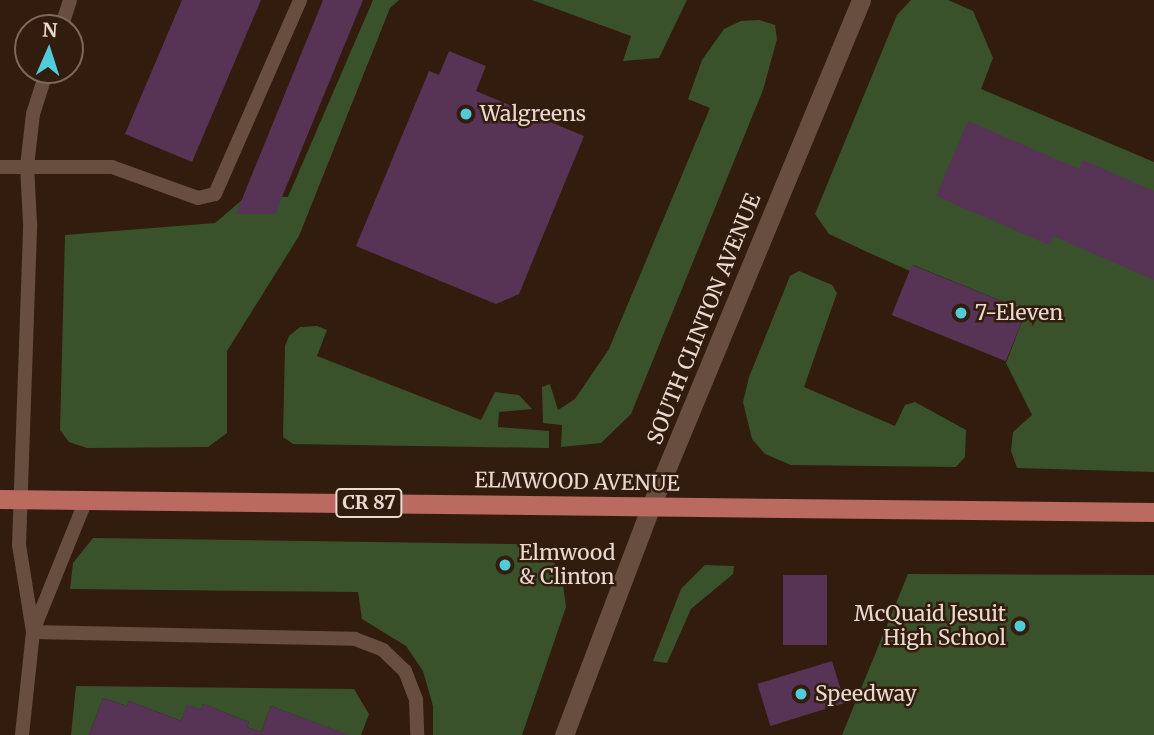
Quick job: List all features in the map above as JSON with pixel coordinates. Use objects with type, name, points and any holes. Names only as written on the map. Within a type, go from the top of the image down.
[{"type":"main road","name":"ELMWOOD AVENUE","points":[[0,499],[1154,512]]},
{"type":"street","name":"SOUTH CLINTON AVENUE","points":[[564,735],[651,506],[861,0]]},
{"type":"lane","points":[[0,167],[112,167],[198,198],[215,194],[300,0]]},
{"type":"lane","points":[[22,735],[33,632],[19,545],[27,166],[33,114],[43,84]]},
{"type":"lane","points":[[33,632],[86,500]]},
{"type":"lane","points":[[33,632],[355,639],[383,650],[405,671],[416,699],[417,735]]},
{"type":"green space","points":[[373,0],[399,0],[390,8],[299,236],[227,351],[227,433],[208,447],[87,448],[69,442],[60,430],[65,235],[215,223],[248,195],[288,197]]},
{"type":"green space","points":[[532,0],[687,0],[659,58],[623,61],[631,36]]},
{"type":"green space","points":[[911,0],[948,0],[973,11],[993,58],[981,89],[1154,162],[1154,472],[1017,468],[1011,451],[1013,432],[1032,415],[1006,363],[1026,311],[913,265],[910,271],[865,251],[829,234],[815,214],[897,15]]},
{"type":"green space","points":[[759,20],[775,25],[777,39],[763,90],[631,414],[601,443],[561,447],[562,425],[543,423],[542,387],[550,384],[558,410],[575,399],[609,349],[710,108],[688,99],[702,60],[724,29],[741,21]]},
{"type":"green space","points":[[799,271],[832,285],[837,293],[804,387],[895,426],[905,405],[915,402],[966,430],[965,457],[956,467],[791,465],[765,454],[752,439],[743,402],[749,377],[790,276]]},
{"type":"green space","points":[[317,326],[327,330],[317,356],[481,420],[495,392],[519,395],[532,409],[499,412],[498,427],[549,431],[549,448],[293,444],[283,437],[285,346],[289,336],[300,327]]},
{"type":"green space","points":[[93,538],[515,544],[534,549],[555,564],[562,577],[566,607],[522,735],[433,735],[433,706],[423,671],[406,646],[362,619],[358,592],[70,589],[73,563]]},
{"type":"green space","points":[[705,565],[734,566],[733,574],[691,609],[667,663],[653,661],[681,589]]},
{"type":"green space","name":"McQuaid Jesuit High School","points":[[908,574],[1154,575],[1154,735],[842,735]]},
{"type":"green space","points":[[76,686],[354,689],[369,714],[361,735],[348,735],[271,706],[261,732],[247,727],[249,722],[203,704],[201,710],[187,705],[181,721],[129,701],[127,706],[103,698],[89,735],[71,735]]},
{"type":"building","points":[[182,0],[261,0],[192,162],[125,134]]},
{"type":"building","points":[[323,0],[363,0],[275,214],[236,214]]},
{"type":"building","name":"Walgreens","points":[[449,51],[486,66],[476,91],[584,136],[519,294],[496,304],[356,246],[429,71],[439,75]]},
{"type":"building","points":[[968,121],[1079,169],[1083,160],[1154,191],[1154,280],[1053,236],[1049,245],[936,196]]},
{"type":"building","name":"7-Eleven","points":[[912,265],[1026,311],[1006,361],[892,315]]},
{"type":"building","points":[[783,575],[827,575],[827,645],[783,645]]},
{"type":"building","name":"Speedway","points":[[832,661],[845,703],[770,726],[757,684]]},
{"type":"building","points":[[103,698],[127,706],[129,701],[181,721],[187,704],[201,710],[203,704],[249,722],[247,727],[261,732],[271,706],[349,735],[89,735]]},
{"type":"place","name":"Walgreens","points":[[466,114]]},
{"type":"place","name":"7-Eleven","points":[[961,313]]},
{"type":"place","name":"Elmwood & Clinton","points":[[505,565]]},
{"type":"place","name":"McQuaid Jesuit High School","points":[[1020,626]]},
{"type":"place","name":"Speedway","points":[[801,694]]}]
